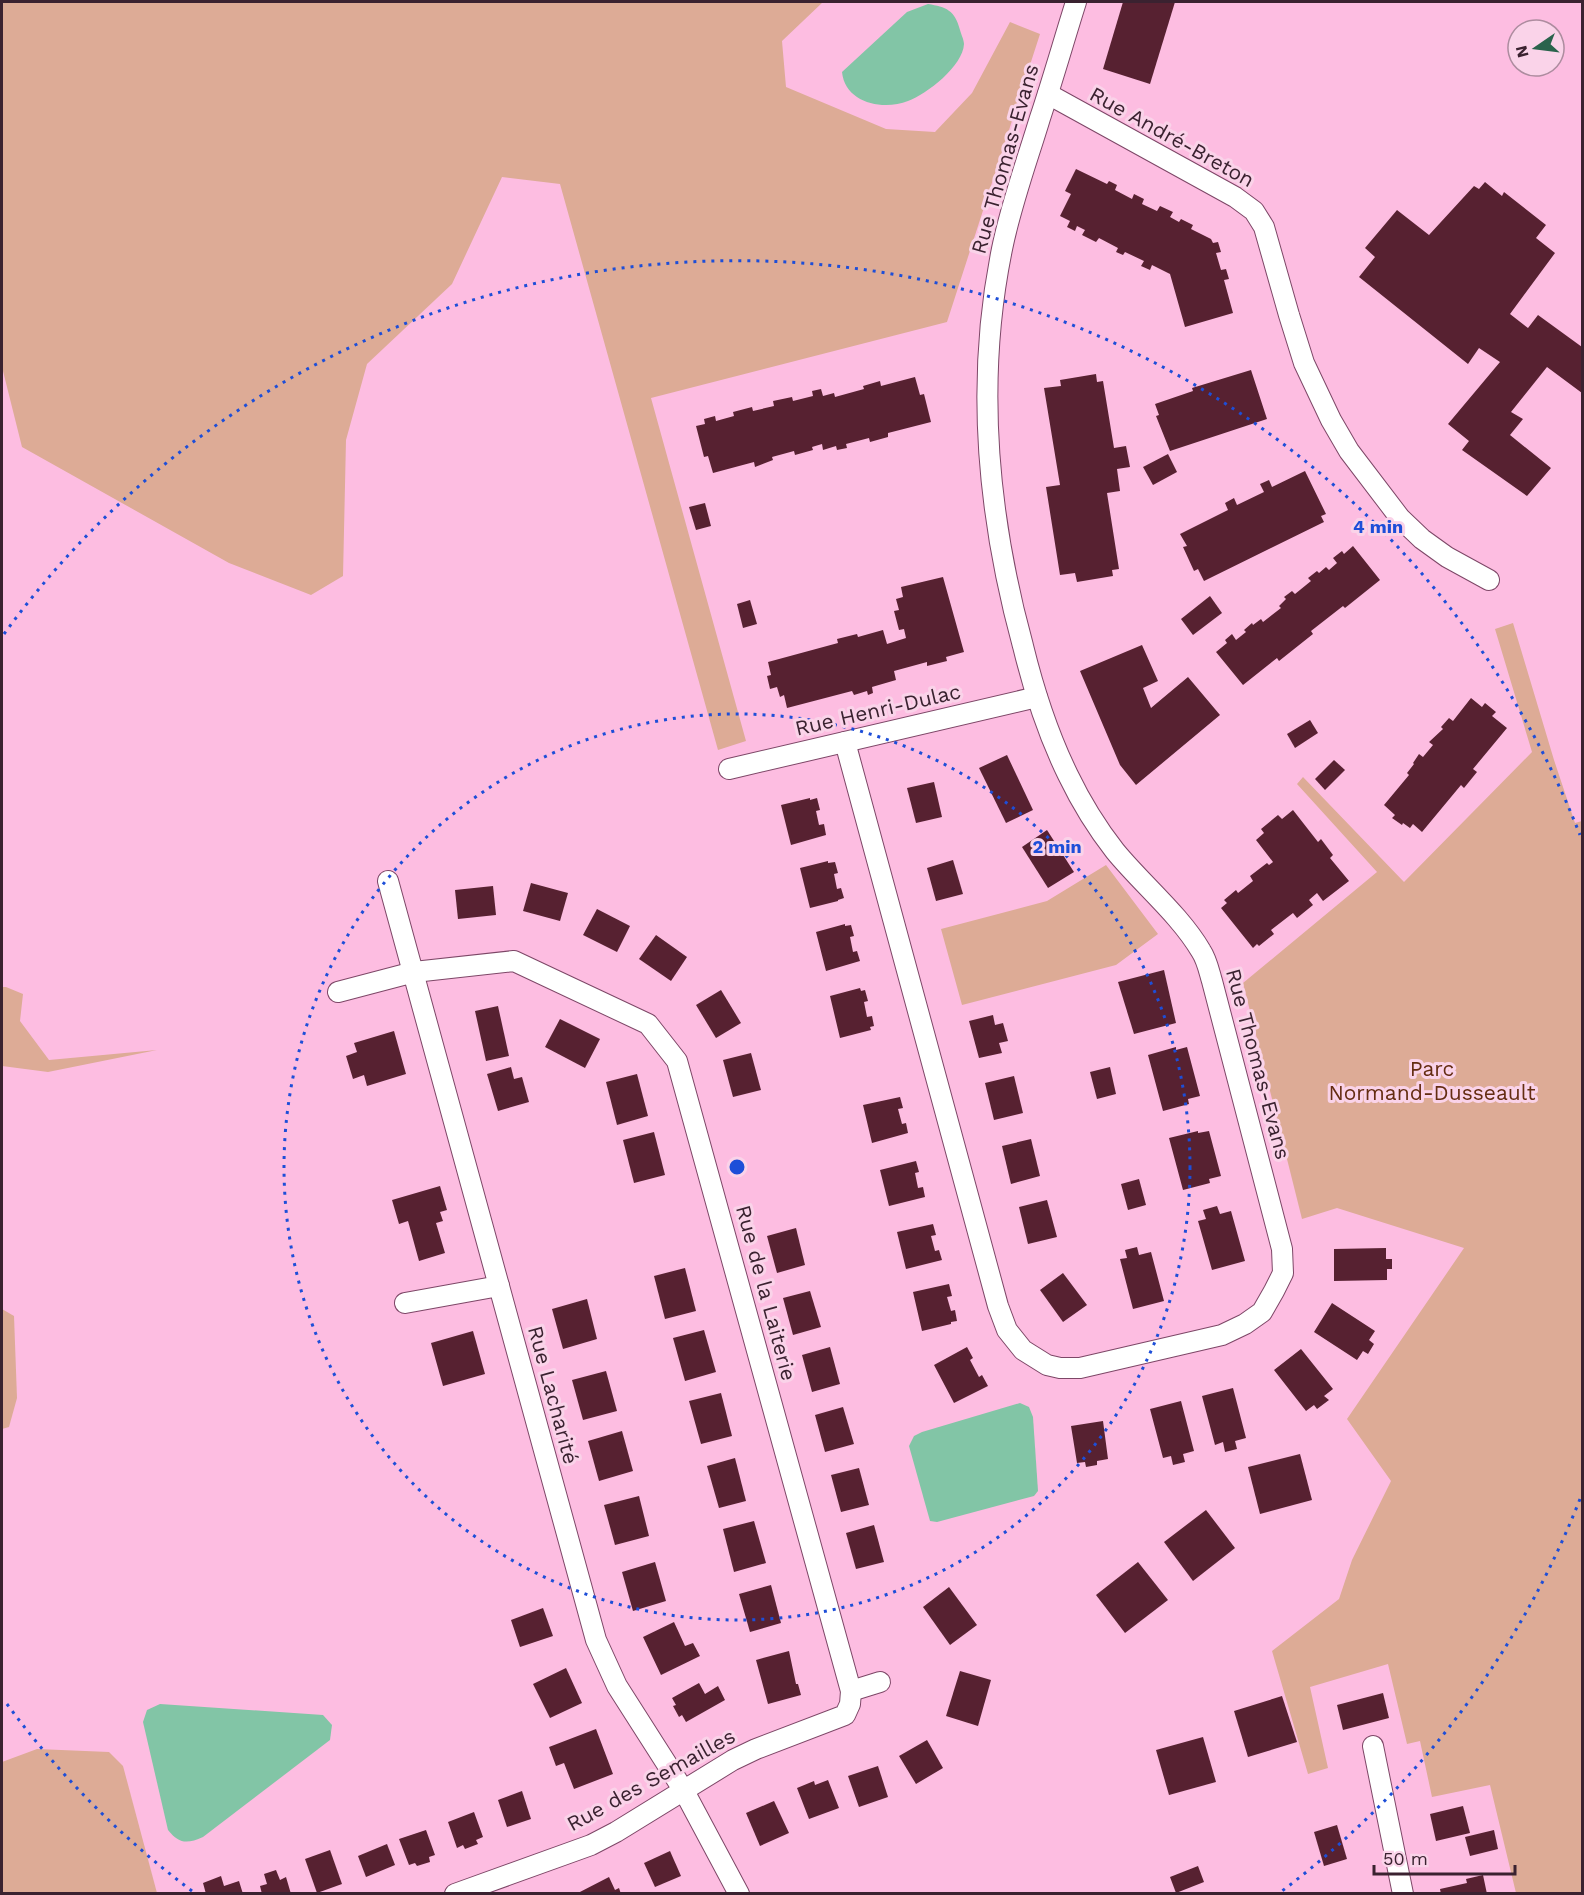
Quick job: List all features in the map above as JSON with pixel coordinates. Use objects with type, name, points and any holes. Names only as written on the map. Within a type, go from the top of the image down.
[{"type":"street","name":"Rue Thomas-Evans","points":[[844,742],[998,1306],[1007,1330],[1023,1350],[1042,1363],[1060,1368],[1080,1368],[1222,1335],[1245,1324],[1262,1312],[1282,1273],[1282,1249],[1203,953],[1189,933],[1115,851],[1091,817],[1064,766],[1046,727],[1037,698],[1008,593],[996,521],[989,447],[988,378],[991,315],[1002,249],[1017,191],[1076,2]]},
{"type":"street","name":"Rue André-Breton","points":[[1048,94],[1235,197],[1254,211],[1264,226],[1272,249],[1304,363],[1331,420],[1349,451],[1400,519],[1447,557],[1489,580]]},
{"type":"street","name":"Rue Henri-Dulac","points":[[729,768],[1037,698]]},
{"type":"street","name":"Rue Lacharité","points":[[388,881],[596,1640],[617,1686],[684,1791],[739,1893]]},
{"type":"street","name":"Rue de la Laiterie","points":[[338,993],[414,972],[514,961],[648,1024],[677,1061],[851,1691]]},
{"type":"street","points":[[405,1303],[499,1286]]},
{"type":"street","points":[[851,1691],[880,1682]]},
{"type":"street","name":"Rue des Semailles","points":[[455,1893],[591,1845],[733,1760],[844,1715],[850,1704],[851,1691]]},
{"type":"street","points":[[1372,1746],[1403,1893]]},
{"type":"green space","points":[[2,2],[823,2],[782,41],[786,87],[886,129],[935,132],[972,93],[1010,22],[1040,34],[947,322],[651,398],[746,741],[718,750],[560,184],[502,177],[452,284],[367,364],[346,440],[343,576],[311,595],[229,563],[22,447],[2,367]]},
{"type":"green space","name":"Parc Normand-Dusseault","points":[[1513,623],[1575,823],[1582,821],[1582,1893],[1516,1893],[1490,1785],[1432,1797],[1420,1741],[1407,1744],[1388,1664],[1310,1687],[1328,1768],[1308,1774],[1272,1651],[1339,1599],[1352,1560],[1391,1481],[1347,1419],[1464,1248],[1337,1208],[1302,1219],[1243,983],[1377,872],[1297,784],[1303,777],[1404,882],[1532,752],[1495,629]]},
{"type":"green space","points":[[1106,865],[1158,934],[1116,965],[962,1005],[941,929],[1047,901]]},
{"type":"green space","points":[[2,987],[23,994],[20,1021],[49,1060],[157,1050],[48,1072],[2,1066]]},
{"type":"green space","points":[[2,1309],[14,1316],[17,1398],[9,1427],[2,1429]]},
{"type":"green space","points":[[37,1749],[109,1752],[123,1766],[157,1893],[2,1893],[2,1762]]},
{"type":"shaded area","points":[[928,4],[945,8],[958,23],[964,44],[958,61],[951,70],[925,92],[898,104],[867,102],[850,91],[842,72],[907,12]]},
{"type":"shaded area","points":[[1020,1403],[1029,1407],[1033,1417],[1038,1491],[1034,1496],[937,1522],[930,1521],[909,1446],[914,1436]]},
{"type":"shaded area","points":[[160,1704],[323,1715],[332,1725],[330,1740],[203,1837],[184,1841],[176,1838],[168,1830],[143,1722],[147,1710]]},
{"type":"building","points":[[1123,2],[1175,2],[1150,84],[1103,69]]},
{"type":"building","points":[[1076,169],[1107,184],[1109,181],[1117,185],[1115,190],[1132,199],[1134,194],[1144,199],[1142,204],[1157,211],[1160,206],[1173,212],[1170,217],[1193,225],[1191,229],[1211,239],[1213,243],[1218,242],[1221,252],[1216,253],[1221,270],[1226,269],[1229,279],[1224,280],[1233,313],[1185,327],[1170,274],[1152,265],[1150,270],[1141,266],[1144,261],[1125,252],[1123,255],[1116,252],[1118,248],[1099,238],[1096,242],[1082,235],[1085,230],[1077,226],[1075,231],[1067,227],[1070,221],[1060,216],[1071,194],[1065,191]]},
{"type":"building","points":[[1485,182],[1502,196],[1504,192],[1546,225],[1536,238],[1555,253],[1510,314],[1528,328],[1538,315],[1582,347],[1582,393],[1547,367],[1511,412],[1523,419],[1510,435],[1551,468],[1527,496],[1462,450],[1469,441],[1448,424],[1500,362],[1479,348],[1468,364],[1359,277],[1375,257],[1365,248],[1397,210],[1429,235],[1474,186],[1479,189]]},
{"type":"building","points":[[1251,370],[1267,419],[1170,451],[1156,416],[1159,415],[1155,404],[1193,391],[1192,388]]},
{"type":"building","points":[[1096,374],[1097,382],[1103,381],[1114,448],[1126,446],[1130,467],[1117,469],[1120,491],[1107,493],[1119,569],[1112,570],[1113,576],[1077,582],[1075,573],[1060,575],[1046,487],[1060,485],[1044,388],[1061,386],[1060,380]]},
{"type":"building","points":[[915,377],[920,395],[924,394],[931,422],[888,433],[888,437],[870,442],[869,438],[846,444],[847,448],[837,450],[836,446],[823,450],[822,444],[812,447],[813,450],[795,455],[794,451],[772,457],[773,460],[755,467],[754,462],[713,473],[708,456],[704,457],[696,426],[705,424],[704,419],[715,416],[716,421],[734,416],[733,412],[752,407],[753,411],[774,406],[773,401],[792,397],[793,401],[813,396],[812,391],[821,389],[823,396],[834,393],[835,397],[864,389],[863,386],[880,381],[881,386]]},
{"type":"building","points":[[1168,454],[1177,472],[1153,485],[1143,467]]},
{"type":"building","points":[[1305,471],[1326,514],[1321,516],[1324,522],[1204,581],[1198,569],[1194,571],[1183,547],[1187,546],[1180,534],[1228,510],[1225,503],[1234,498],[1237,505],[1264,492],[1260,484],[1269,480],[1272,487]]},
{"type":"building","points":[[705,503],[711,526],[696,530],[689,507]]},
{"type":"building","points":[[1353,546],[1380,580],[1311,631],[1313,634],[1279,661],[1277,658],[1243,685],[1216,652],[1227,643],[1225,640],[1232,634],[1236,640],[1252,623],[1253,625],[1261,619],[1263,622],[1281,608],[1279,606],[1286,599],[1284,597],[1292,591],[1295,594],[1311,581],[1308,578],[1317,571],[1319,573],[1326,567],[1329,570],[1337,563],[1333,558],[1342,551],[1344,554]]},
{"type":"building","points":[[943,577],[964,652],[946,657],[947,661],[927,666],[927,662],[894,671],[896,680],[872,687],[873,693],[868,695],[867,691],[854,695],[852,691],[787,708],[784,695],[780,697],[777,687],[770,689],[767,676],[771,675],[768,662],[838,643],[837,639],[857,634],[858,637],[883,630],[887,644],[906,638],[904,629],[899,630],[894,611],[899,610],[896,599],[903,597],[901,587]]},
{"type":"building","points":[[1210,596],[1222,613],[1193,635],[1181,619]]},
{"type":"building","points":[[750,600],[757,624],[743,628],[737,604]]},
{"type":"building","points":[[1142,645],[1158,681],[1143,688],[1151,708],[1188,677],[1220,715],[1136,785],[1120,765],[1080,671]]},
{"type":"building","points":[[1471,698],[1482,707],[1485,703],[1496,712],[1492,716],[1507,728],[1473,769],[1477,772],[1464,788],[1461,785],[1422,832],[1413,824],[1410,828],[1403,823],[1402,825],[1392,818],[1395,815],[1384,805],[1409,775],[1407,773],[1419,754],[1423,757],[1433,745],[1429,742],[1443,729],[1441,727],[1449,718],[1453,721]]},
{"type":"building","points":[[1310,720],[1318,733],[1295,748],[1287,734]]},
{"type":"building","points":[[1007,755],[1033,810],[1006,823],[979,768]]},
{"type":"building","points":[[1334,760],[1345,770],[1325,790],[1315,779]]},
{"type":"building","points":[[934,782],[942,817],[916,823],[907,788]]},
{"type":"building","points":[[810,798],[810,800],[817,798],[820,810],[816,811],[819,825],[824,824],[826,835],[791,845],[781,805]]},
{"type":"building","points":[[1293,810],[1318,842],[1321,839],[1333,855],[1330,858],[1349,881],[1323,901],[1317,893],[1309,900],[1313,905],[1297,918],[1293,913],[1271,930],[1274,934],[1253,948],[1221,908],[1227,903],[1224,900],[1236,890],[1238,893],[1253,881],[1250,876],[1267,863],[1269,865],[1273,862],[1256,840],[1264,833],[1261,829],[1278,815],[1282,819]]},
{"type":"building","points":[[1047,830],[1074,872],[1048,888],[1022,847]]},
{"type":"building","points":[[953,860],[963,894],[936,901],[927,868]]},
{"type":"building","points":[[828,861],[828,863],[835,862],[838,873],[834,874],[837,889],[841,888],[844,898],[810,908],[800,868]]},
{"type":"building","points":[[531,883],[568,893],[560,921],[523,911]]},
{"type":"building","points":[[493,886],[496,915],[458,919],[455,890]]},
{"type":"building","points":[[597,909],[630,926],[617,952],[583,935]]},
{"type":"building","points":[[845,924],[845,926],[851,925],[854,936],[850,937],[853,952],[857,951],[860,961],[826,971],[816,932]]},
{"type":"building","points":[[656,935],[687,957],[671,981],[639,959]]},
{"type":"building","points":[[1164,970],[1176,1023],[1134,1034],[1118,982]]},
{"type":"building","points":[[860,988],[861,991],[865,990],[868,1001],[864,1002],[867,1017],[872,1016],[874,1026],[870,1027],[871,1030],[840,1038],[830,996]]},
{"type":"building","points":[[721,990],[741,1023],[716,1038],[696,1005]]},
{"type":"building","points":[[498,1006],[509,1056],[486,1061],[475,1011]]},
{"type":"building","points":[[993,1015],[995,1025],[1003,1023],[1008,1041],[999,1043],[1002,1053],[979,1058],[969,1021]]},
{"type":"building","points":[[560,1019],[600,1039],[585,1068],[545,1047]]},
{"type":"building","points":[[394,1031],[406,1074],[367,1086],[364,1075],[353,1079],[346,1056],[357,1052],[354,1043]]},
{"type":"building","points":[[1176,1047],[1176,1050],[1187,1047],[1200,1096],[1188,1099],[1189,1104],[1163,1111],[1148,1055]]},
{"type":"building","points":[[751,1053],[761,1090],[733,1097],[723,1060]]},
{"type":"building","points":[[511,1067],[514,1079],[522,1077],[529,1102],[498,1111],[487,1074]]},
{"type":"building","points":[[1110,1067],[1116,1094],[1097,1099],[1090,1072]]},
{"type":"building","points":[[637,1074],[648,1116],[617,1125],[606,1082]]},
{"type":"building","points":[[1014,1076],[1023,1113],[994,1120],[985,1083]]},
{"type":"building","points":[[900,1097],[903,1108],[898,1109],[902,1124],[906,1123],[908,1133],[872,1143],[863,1105]]},
{"type":"building","points":[[1198,1131],[1198,1133],[1209,1131],[1221,1176],[1209,1179],[1210,1183],[1183,1190],[1169,1138]]},
{"type":"building","points":[[654,1132],[665,1175],[634,1183],[623,1140]]},
{"type":"building","points":[[1031,1139],[1040,1176],[1011,1184],[1002,1146]]},
{"type":"building","points":[[916,1161],[919,1172],[915,1173],[918,1188],[923,1187],[925,1197],[889,1206],[880,1170]]},
{"type":"building","points":[[1139,1179],[1146,1205],[1128,1210],[1121,1184]]},
{"type":"building","points":[[440,1186],[447,1210],[440,1212],[443,1221],[436,1223],[445,1253],[419,1261],[408,1221],[399,1224],[392,1200]]},
{"type":"building","points":[[1047,1200],[1057,1237],[1028,1244],[1019,1207]]},
{"type":"building","points":[[1217,1206],[1220,1214],[1231,1211],[1245,1261],[1212,1270],[1198,1221],[1206,1219],[1203,1210]]},
{"type":"building","points":[[933,1224],[936,1235],[931,1236],[935,1251],[939,1250],[942,1260],[906,1269],[897,1232]]},
{"type":"building","points":[[796,1228],[805,1265],[777,1273],[767,1236]]},
{"type":"building","points":[[1137,1247],[1139,1255],[1151,1252],[1164,1301],[1133,1309],[1120,1259],[1127,1258],[1125,1250]]},
{"type":"building","points":[[1386,1248],[1386,1259],[1392,1259],[1392,1269],[1387,1269],[1387,1280],[1334,1281],[1334,1249]]},
{"type":"building","points":[[685,1268],[696,1311],[665,1319],[654,1276]]},
{"type":"building","points":[[1063,1273],[1087,1305],[1063,1322],[1040,1290]]},
{"type":"building","points":[[949,1284],[952,1296],[947,1297],[951,1311],[955,1310],[957,1321],[922,1331],[913,1292]]},
{"type":"building","points":[[810,1291],[821,1327],[793,1335],[783,1298]]},
{"type":"building","points":[[587,1299],[597,1339],[563,1349],[552,1309]]},
{"type":"building","points":[[1332,1303],[1375,1331],[1369,1340],[1374,1344],[1368,1354],[1363,1351],[1357,1360],[1314,1332]]},
{"type":"building","points":[[704,1330],[716,1372],[685,1381],[673,1338]]},
{"type":"building","points":[[473,1331],[485,1374],[443,1386],[431,1343]]},
{"type":"building","points":[[830,1347],[840,1384],[812,1392],[802,1355]]},
{"type":"building","points":[[967,1347],[973,1358],[970,1360],[979,1377],[982,1375],[988,1386],[954,1403],[934,1365]]},
{"type":"building","points":[[1301,1349],[1333,1389],[1324,1396],[1329,1400],[1317,1409],[1314,1405],[1306,1411],[1274,1370]]},
{"type":"building","points":[[606,1371],[617,1411],[583,1420],[572,1380]]},
{"type":"building","points":[[1233,1388],[1246,1438],[1235,1441],[1237,1449],[1225,1452],[1223,1442],[1215,1445],[1202,1396]]},
{"type":"building","points":[[721,1393],[732,1436],[701,1444],[689,1401]]},
{"type":"building","points":[[1181,1401],[1194,1451],[1183,1454],[1185,1462],[1173,1465],[1171,1456],[1163,1458],[1150,1409]]},
{"type":"building","points":[[843,1407],[854,1444],[825,1452],[815,1415]]},
{"type":"building","points":[[1103,1421],[1108,1459],[1097,1461],[1097,1465],[1086,1467],[1085,1462],[1077,1463],[1071,1426]]},
{"type":"building","points":[[622,1431],[633,1471],[599,1481],[588,1441]]},
{"type":"building","points":[[1300,1454],[1312,1500],[1260,1514],[1248,1467]]},
{"type":"building","points":[[735,1458],[746,1501],[719,1508],[707,1466]]},
{"type":"building","points":[[859,1468],[869,1505],[841,1512],[831,1475]]},
{"type":"building","points":[[639,1496],[649,1536],[615,1545],[604,1505]]},
{"type":"building","points":[[1206,1510],[1235,1548],[1193,1581],[1164,1542]]},
{"type":"building","points":[[754,1521],[766,1563],[734,1572],[723,1529]]},
{"type":"building","points":[[874,1525],[884,1562],[856,1569],[846,1533]]},
{"type":"building","points":[[655,1562],[666,1601],[633,1611],[622,1572]]},
{"type":"building","points":[[1138,1562],[1168,1600],[1125,1633],[1096,1595]]},
{"type":"building","points":[[771,1585],[781,1623],[750,1632],[739,1594]]},
{"type":"building","points":[[949,1587],[977,1625],[950,1645],[923,1607]]},
{"type":"building","points":[[543,1608],[553,1636],[520,1647],[511,1620]]},
{"type":"building","points":[[674,1622],[685,1646],[693,1643],[700,1656],[661,1675],[643,1637]]},
{"type":"building","points":[[789,1651],[796,1684],[798,1684],[801,1695],[768,1704],[756,1660]]},
{"type":"building","points":[[566,1668],[582,1703],[550,1718],[533,1684]]},
{"type":"building","points":[[960,1671],[991,1680],[978,1726],[946,1716]]},
{"type":"building","points":[[699,1683],[705,1694],[718,1686],[725,1700],[686,1722],[682,1715],[679,1717],[673,1706],[676,1705],[672,1698]]},
{"type":"building","points":[[1383,1693],[1389,1718],[1343,1730],[1337,1705]]},
{"type":"building","points":[[1282,1696],[1297,1742],[1248,1757],[1234,1711]]},
{"type":"building","points":[[596,1729],[613,1774],[574,1789],[564,1763],[556,1766],[549,1747]]},
{"type":"building","points":[[1203,1737],[1216,1782],[1169,1795],[1156,1750]]},
{"type":"building","points":[[927,1740],[943,1768],[916,1784],[899,1756]]},
{"type":"building","points":[[878,1766],[888,1797],[859,1807],[848,1776]]},
{"type":"building","points":[[828,1780],[839,1808],[809,1819],[797,1788],[814,1781],[815,1785]]},
{"type":"building","points":[[522,1791],[531,1819],[507,1827],[498,1800]]},
{"type":"building","points":[[774,1801],[789,1833],[760,1846],[746,1813]]},
{"type":"building","points":[[1463,1806],[1470,1833],[1436,1841],[1430,1814]]},
{"type":"building","points":[[474,1812],[483,1837],[476,1840],[478,1844],[465,1849],[463,1845],[457,1848],[448,1822]]},
{"type":"building","points":[[1337,1825],[1347,1859],[1324,1866],[1314,1832]]},
{"type":"building","points":[[426,1830],[435,1855],[429,1857],[430,1862],[417,1866],[415,1863],[409,1865],[399,1839]]},
{"type":"building","points":[[1494,1830],[1498,1849],[1470,1856],[1465,1837]]},
{"type":"building","points":[[387,1844],[395,1865],[366,1877],[358,1856]]},
{"type":"building","points":[[330,1850],[342,1884],[317,1893],[305,1859]]},
{"type":"building","points":[[670,1851],[681,1876],[655,1887],[644,1863]]},
{"type":"building","points":[[1198,1866],[1204,1882],[1176,1893],[1170,1877]]},
{"type":"building","points":[[276,1870],[280,1880],[286,1877],[291,1894],[262,1894],[260,1886],[267,1884],[264,1874]]},
{"type":"building","points":[[1483,1875],[1487,1894],[1441,1894],[1440,1889],[1467,1883],[1466,1879]]},
{"type":"building","points":[[221,1876],[224,1886],[239,1881],[243,1894],[206,1894],[203,1883]]},
{"type":"building","points":[[609,1877],[615,1890],[619,1888],[621,1894],[576,1894]]}]
